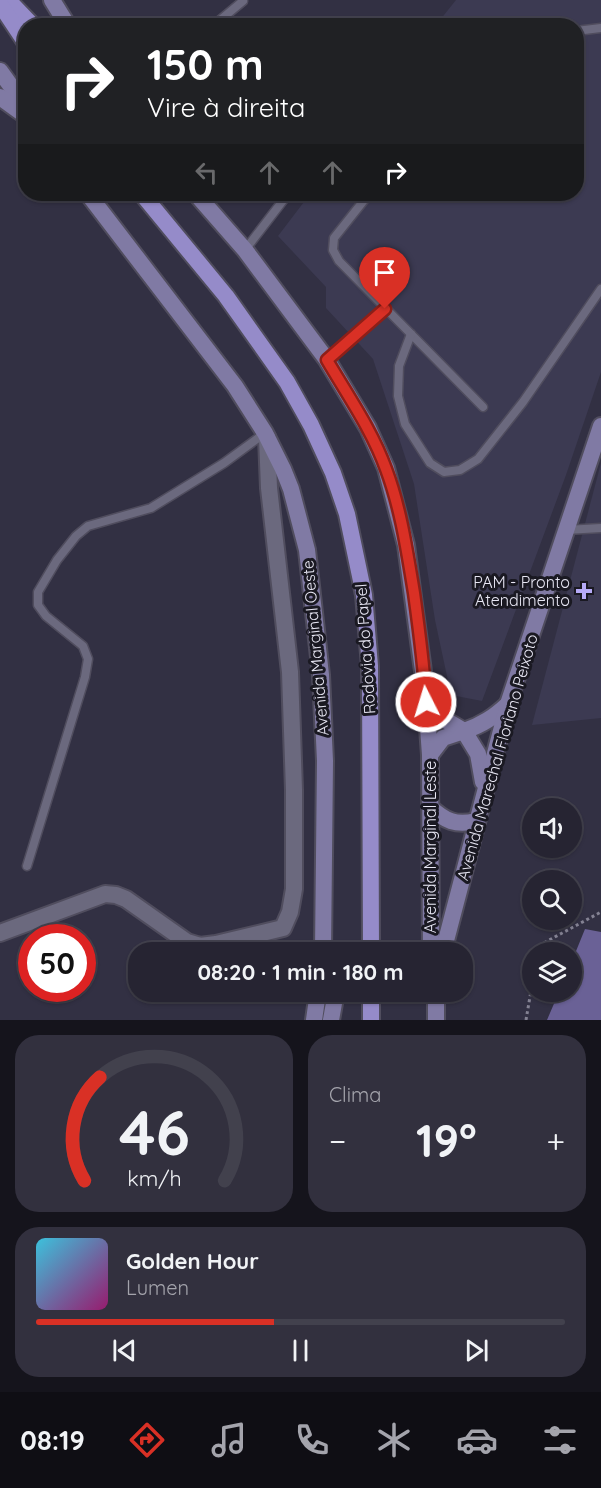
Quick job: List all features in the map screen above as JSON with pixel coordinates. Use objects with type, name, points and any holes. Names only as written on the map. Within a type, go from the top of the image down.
[{"type":"main road","points":[[8,0],[25,18]]},
{"type":"main road","points":[[52,0],[63,18]]},
{"type":"main road","points":[[0,4],[18,31]]},
{"type":"main road","points":[[0,71],[18,96]]},
{"type":"main road","points":[[0,97],[18,110]]},
{"type":"main road","name":"Avenida Marginal Oeste","points":[[93,201],[200,338],[248,404],[266,435],[291,489],[307,550],[321,675],[325,761],[323,942]]},
{"type":"main road","name":"Rodovia do Papel","points":[[148,201],[226,296],[287,382],[333,473],[347,514],[364,595],[370,666],[371,942]]},
{"type":"main road","name":"Avenida Marginal Leste","points":[[202,201],[245,250],[327,360],[368,428],[386,468],[406,545],[426,702],[430,755],[431,942]]},
{"type":"main road","name":"Avenida Marechal Floriano Peixoto","points":[[446,942],[508,704],[600,435]]},
{"type":"main road","points":[[426,702],[447,721],[464,731],[476,748],[483,775],[483,801]]},
{"type":"main road","points":[[430,755],[443,738],[479,726],[493,718],[508,704]]},
{"type":"main road","points":[[430,807],[448,821],[458,824],[476,821]]},
{"type":"main road","points":[[314,1020],[317,1002]]},
{"type":"main road","points":[[331,1020],[334,1002]]},
{"type":"main road","points":[[436,1002],[436,1020]]},
{"type":"street","points":[[0,933],[105,894],[126,899],[187,942],[200,946],[216,945],[283,928],[290,912],[294,889],[294,790],[290,672],[269,488],[266,435]]},
{"type":"lane","points":[[222,18],[243,0]]},
{"type":"lane","points":[[584,30],[601,28]]},
{"type":"lane","points":[[245,250],[283,201]]},
{"type":"lane","points":[[363,201],[334,238],[333,250],[339,261],[483,407]]},
{"type":"lane","points":[[411,334],[399,366],[398,396],[405,424],[430,463],[444,472],[460,470],[478,459],[523,402],[601,290]]},
{"type":"lane","points":[[327,360],[385,309]]},
{"type":"lane","points":[[27,866],[85,676],[88,659],[83,646],[46,616],[38,605],[38,592],[67,547],[88,526],[151,508],[266,435]]},
{"type":"lane","points":[[566,530],[601,528]]},
{"type":"path","points":[[546,942],[601,912]]},
{"type":"path","points":[[526,1020],[529,1002]]},
{"type":"shaded area","points":[[456,0],[601,0],[601,372],[566,475],[482,701],[451,695],[435,620],[414,484],[373,359],[326,308],[326,287],[278,236],[305,201],[584,201],[584,18],[442,18]]},
{"type":"shaded area","name":"PAM - Pronto Atendimento","points":[[601,463],[601,718],[532,725]]},
{"type":"shaded area","points":[[585,929],[601,932],[601,1020],[547,1020],[555,1002],[582,1002],[582,942],[580,942]]},
{"type":"place","name":"PAM - Pronto Atendimento","points":[[584,591]]},
{"type":"route","points":[[385,309],[327,360],[368,428],[386,468],[397,506],[412,583],[422,651],[426,702]]}]
